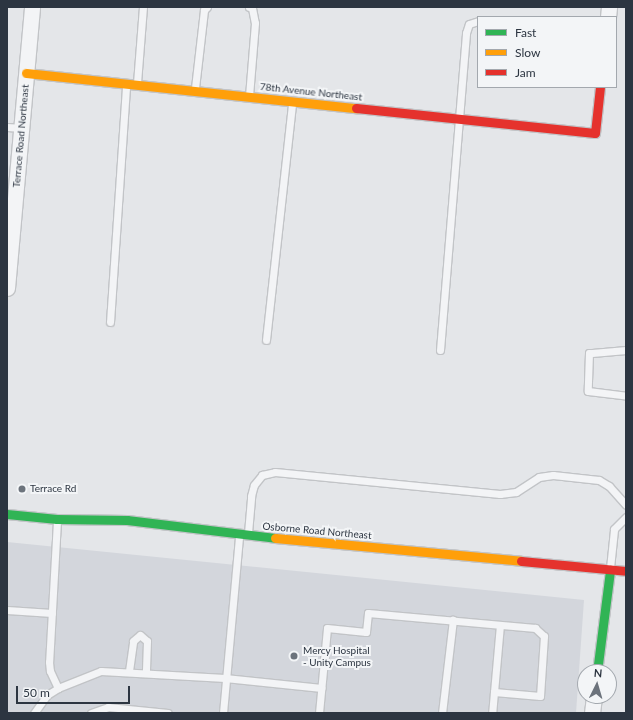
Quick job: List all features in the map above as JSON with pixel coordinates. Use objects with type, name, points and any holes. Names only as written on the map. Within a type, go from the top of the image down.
[{"type":"street","name":"Terrace Road Northeast","points":[[7,288],[32,7]]},
{"type":"street","name":"78th Avenue Northeast","points":[[26,74],[137,86],[194,90],[248,97],[595,133],[600,88]]},
{"type":"street","name":"Osborne Road Northeast","points":[[7,514],[57,519],[127,520],[243,535],[626,571]]},
{"type":"street","points":[[598,664],[610,570]]},
{"type":"lane","points":[[137,86],[143,7]]},
{"type":"lane","points":[[194,90],[204,10],[206,7]]},
{"type":"lane","points":[[248,97],[255,23],[252,8],[249,7]]},
{"type":"lane","points":[[440,350],[466,33],[469,24],[477,21]]},
{"type":"lane","points":[[110,322],[126,84]]},
{"type":"lane","points":[[266,340],[292,101]]},
{"type":"lane","points":[[7,127],[22,128]]},
{"type":"lane","points":[[626,350],[590,353],[588,391],[626,396]]},
{"type":"lane","points":[[223,713],[243,535],[254,485],[262,475],[275,472],[500,494],[516,492],[540,477],[553,475],[599,480],[609,486],[626,505]]},
{"type":"lane","points":[[610,570],[614,529],[626,517]]},
{"type":"lane","points":[[57,519],[49,662],[50,671],[58,688]]},
{"type":"lane","points":[[7,610],[52,613]]},
{"type":"lane","points":[[319,713],[327,628],[366,632],[368,613],[535,628],[544,636],[540,696],[494,692]]},
{"type":"lane","points":[[442,713],[453,620]]},
{"type":"lane","points":[[492,713],[500,625]]},
{"type":"lane","points":[[129,671],[133,641],[140,635],[147,641],[146,673]]},
{"type":"lane","points":[[34,713],[47,695],[58,688],[101,670],[226,678],[321,688]]},
{"type":"lane","points":[[91,713],[108,707],[168,713]]},
{"type":"shaded area","name":"Mercy Hospital - Unity Campus","points":[[7,542],[584,600],[579,664],[577,664],[576,713],[7,713]]},
{"type":"traffic: fast","points":[[7,514],[57,519],[127,520],[275,538]]},
{"type":"traffic: fast","points":[[598,664],[610,570]]},
{"type":"traffic: slow","points":[[26,73],[356,108]]},
{"type":"traffic: slow","points":[[275,538],[521,561]]},
{"type":"traffic: jam","points":[[356,108],[595,133],[600,88]]},
{"type":"traffic: jam","points":[[521,561],[626,571]]},
{"type":"place","name":"Terrace Rd","points":[[22,489]]},
{"type":"place","name":"Mercy Hospital - Unity Campus","points":[[294,656]]}]
